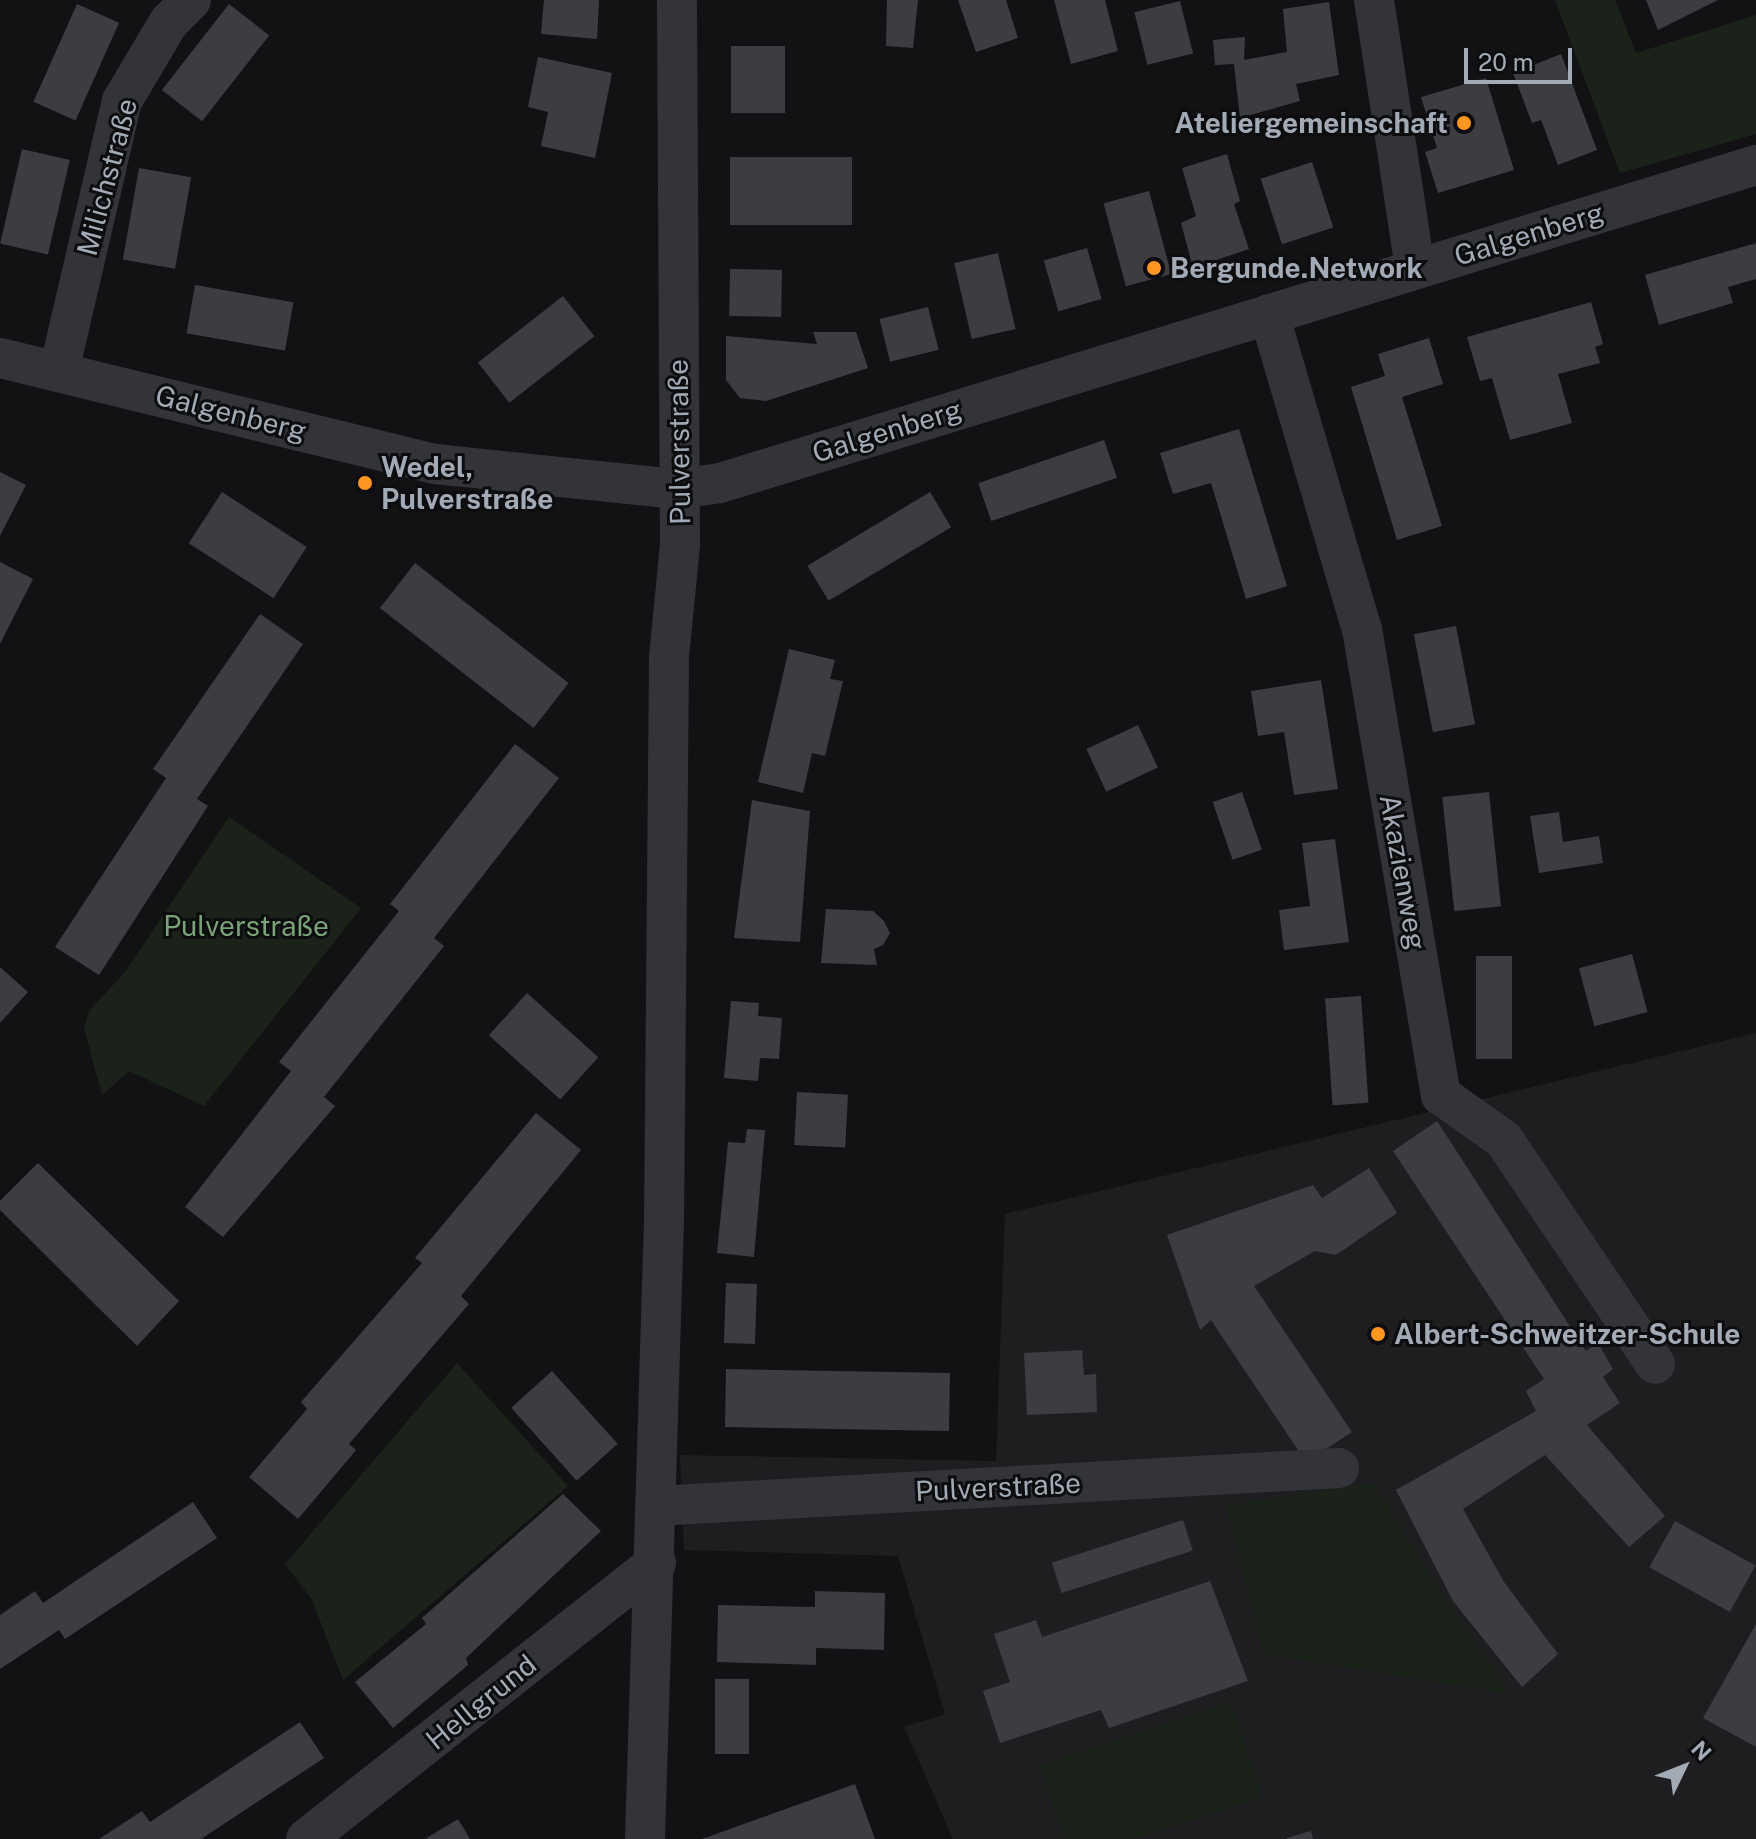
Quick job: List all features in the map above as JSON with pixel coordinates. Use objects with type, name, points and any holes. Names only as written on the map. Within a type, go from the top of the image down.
[{"type":"street","name":"Milichstraße","points":[[59,371],[122,101],[169,22],[191,0]]},
{"type":"street","name":"Pulverstraße","points":[[645,1839],[656,1563],[669,657],[680,545],[677,0]]},
{"type":"street","points":[[1374,0],[1415,269]]},
{"type":"street","name":"Galgenberg","points":[[0,358],[435,464],[678,489],[720,483],[1756,165]]},
{"type":"street","name":"Akazienweg","points":[[1269,314],[1362,629],[1441,1095],[1504,1140],[1655,1364]]},
{"type":"street","name":"Pulverstraße","points":[[656,1506],[1339,1468]]},
{"type":"street","name":"Hellgrund","points":[[306,1839],[656,1563]]},
{"type":"shaded area","name":"Albert-Schweitzer-Schule","points":[[1756,1033],[1756,1839],[953,1839],[904,1727],[945,1714],[898,1556],[684,1550],[680,1455],[996,1461],[1005,1214]]},
{"type":"green space","points":[[1555,0],[1615,0],[1636,53],[1756,15],[1756,134],[1620,173]]},
{"type":"green space","name":"Pulverstraße","points":[[229,817],[361,908],[204,1106],[129,1071],[102,1095],[84,1028],[89,1011],[125,972]]},
{"type":"green space","points":[[457,1363],[568,1486],[343,1680],[312,1600],[285,1564]]},
{"type":"green space","points":[[1373,1483],[1440,1591],[1510,1694],[1264,1654],[1226,1505]]},
{"type":"green space","points":[[1230,1702],[1262,1797],[1134,1839],[1065,1839],[1040,1765]]},
{"type":"building","points":[[544,0],[599,0],[597,39],[541,34]]},
{"type":"building","points":[[887,0],[918,0],[913,48],[886,46]]},
{"type":"building","points":[[958,0],[1006,0],[1018,38],[976,52]]},
{"type":"building","points":[[1054,0],[1105,0],[1118,51],[1071,64]]},
{"type":"building","points":[[1646,0],[1718,0],[1658,30]]},
{"type":"building","points":[[1180,1],[1193,53],[1147,65],[1134,12]]},
{"type":"building","points":[[1329,2],[1339,75],[1296,84],[1300,101],[1240,118],[1234,64],[1215,65],[1213,40],[1245,37],[1244,60],[1287,52],[1283,9]]},
{"type":"building","points":[[77,4],[119,23],[76,120],[33,102]]},
{"type":"building","points":[[229,4],[269,35],[202,121],[162,90]]},
{"type":"building","points":[[731,46],[785,46],[785,113],[731,113]]},
{"type":"building","points":[[1561,54],[1597,150],[1558,165],[1541,120],[1532,123],[1513,73]]},
{"type":"building","points":[[538,57],[612,73],[595,158],[541,146],[548,112],[528,107]]},
{"type":"building","name":"Ateliergemeinschaft","points":[[1486,78],[1514,170],[1438,193],[1425,152],[1437,148],[1421,97]]},
{"type":"building","points":[[22,149],[70,160],[48,255],[0,244]]},
{"type":"building","points":[[1227,154],[1240,201],[1234,204],[1249,249],[1193,268],[1181,223],[1196,216],[1182,168]]},
{"type":"building","points":[[730,157],[852,157],[852,225],[730,225]]},
{"type":"building","points":[[1312,162],[1333,228],[1282,244],[1261,179]]},
{"type":"building","points":[[139,168],[191,177],[175,269],[123,260]]},
{"type":"building","points":[[1149,191],[1171,274],[1126,286],[1104,203]]},
{"type":"building","points":[[1756,243],[1756,279],[1728,287],[1733,303],[1659,325],[1645,275]]},
{"type":"building","points":[[1087,248],[1102,299],[1058,311],[1044,260]]},
{"type":"building","points":[[998,253],[1016,329],[972,339],[954,263]]},
{"type":"building","points":[[730,269],[782,270],[781,317],[729,316]]},
{"type":"building","points":[[195,285],[293,302],[285,351],[186,333]]},
{"type":"building","points":[[563,296],[594,336],[509,403],[478,362]]},
{"type":"building","points":[[1591,302],[1603,344],[1595,347],[1600,363],[1558,374],[1572,423],[1510,440],[1492,378],[1480,381],[1467,337]]},
{"type":"building","points":[[928,307],[939,350],[890,362],[879,319]]},
{"type":"building","points":[[813,332],[856,332],[868,368],[766,401],[740,398],[726,380],[726,336],[817,344]]},
{"type":"building","points":[[1429,338],[1443,384],[1402,397],[1442,526],[1397,540],[1351,387],[1385,376],[1378,354]]},
{"type":"building","points":[[1239,429],[1287,586],[1246,599],[1211,483],[1173,494],[1160,453]]},
{"type":"building","points":[[1104,440],[1117,478],[991,521],[978,483]]},
{"type":"building","points":[[0,472],[26,485],[0,536]]},
{"type":"building","points":[[222,492],[307,547],[273,598],[189,543]]},
{"type":"building","points":[[930,492],[951,527],[829,601],[807,566]]},
{"type":"building","points":[[0,562],[33,579],[0,644]]},
{"type":"building","points":[[415,563],[569,683],[534,728],[380,608]]},
{"type":"building","points":[[260,614],[303,644],[197,799],[208,806],[99,975],[55,947],[166,778],[153,769]]},
{"type":"building","points":[[1456,626],[1475,724],[1433,732],[1414,634]]},
{"type":"building","points":[[789,649],[835,660],[830,679],[843,681],[825,756],[812,753],[803,793],[758,782]]},
{"type":"building","points":[[1321,680],[1338,789],[1294,795],[1284,732],[1258,736],[1251,691]]},
{"type":"building","points":[[1138,725],[1158,768],[1106,792],[1086,749]]},
{"type":"building","points":[[515,744],[559,778],[434,938],[444,946],[324,1097],[335,1106],[223,1237],[185,1207],[291,1071],[279,1062],[399,911],[390,904]]},
{"type":"building","points":[[1242,792],[1262,850],[1233,860],[1213,802]]},
{"type":"building","points":[[1489,792],[1501,906],[1454,911],[1442,797]]},
{"type":"building","points":[[752,800],[810,811],[800,942],[734,938]]},
{"type":"building","points":[[1559,812],[1563,842],[1599,836],[1603,863],[1539,873],[1530,816]]},
{"type":"building","points":[[1335,839],[1349,942],[1284,950],[1279,910],[1310,906],[1302,843]]},
{"type":"building","points":[[826,909],[873,911],[884,921],[890,933],[883,945],[874,949],[877,965],[821,963]]},
{"type":"building","points":[[1632,954],[1648,1012],[1594,1026],[1579,968]]},
{"type":"building","points":[[1476,956],[1512,956],[1512,1059],[1476,1059]]},
{"type":"building","points":[[0,967],[28,992],[0,1023]]},
{"type":"building","points":[[527,993],[598,1057],[560,1100],[489,1035]]},
{"type":"building","points":[[1361,996],[1368,1103],[1333,1105],[1325,999]]},
{"type":"building","points":[[731,1001],[759,1003],[758,1016],[782,1018],[779,1059],[760,1058],[758,1081],[724,1078]]},
{"type":"building","points":[[797,1092],[848,1095],[845,1148],[794,1145]]},
{"type":"building","points":[[536,1113],[581,1150],[461,1296],[469,1304],[349,1444],[356,1450],[298,1519],[249,1477],[307,1409],[301,1402],[422,1263],[415,1258]]},
{"type":"building","points":[[1437,1121],[1586,1351],[1598,1343],[1613,1369],[1603,1377],[1620,1403],[1587,1425],[1665,1516],[1629,1547],[1545,1455],[1463,1509],[1504,1582],[1558,1654],[1522,1687],[1453,1601],[1396,1490],[1536,1411],[1526,1391],[1544,1379],[1393,1151]]},
{"type":"building","points":[[747,1129],[765,1130],[754,1257],[717,1253],[728,1142],[745,1143]]},
{"type":"building","points":[[38,1163],[179,1301],[137,1346],[0,1210],[0,1201]]},
{"type":"building","points":[[1369,1168],[1397,1213],[1336,1255],[1315,1251],[1254,1286],[1352,1432],[1306,1462],[1211,1320],[1200,1330],[1167,1235],[1313,1185],[1322,1198]]},
{"type":"building","points":[[726,1283],[757,1284],[755,1344],[724,1343]]},
{"type":"building","points":[[1082,1350],[1084,1375],[1096,1374],[1097,1412],[1027,1415],[1024,1353]]},
{"type":"building","points":[[726,1369],[950,1373],[949,1431],[725,1427]]},
{"type":"building","points":[[552,1371],[618,1444],[577,1481],[511,1408]]},
{"type":"building","points":[[563,1494],[601,1531],[466,1658],[468,1665],[393,1728],[355,1682],[426,1624],[422,1618]]},
{"type":"building","points":[[193,1502],[217,1538],[65,1639],[59,1630],[0,1669],[0,1615],[35,1591],[43,1603]]},
{"type":"building","points":[[1183,1520],[1193,1550],[1062,1593],[1052,1563]]},
{"type":"building","points":[[1675,1521],[1755,1566],[1730,1612],[1649,1567]]},
{"type":"building","points":[[1210,1581],[1248,1681],[1109,1728],[1101,1710],[1000,1743],[983,1691],[1010,1682],[994,1634],[1036,1620],[1042,1637]]},
{"type":"building","points":[[815,1591],[885,1593],[884,1650],[816,1648],[816,1665],[717,1662],[718,1605],[815,1607]]},
{"type":"building","points":[[1756,1624],[1756,1747],[1703,1718]]},
{"type":"building","points":[[715,1679],[749,1679],[749,1754],[715,1754]]},
{"type":"building","points":[[300,1722],[324,1758],[201,1839],[99,1839],[142,1811],[150,1822]]},
{"type":"building","points":[[855,1784],[875,1839],[702,1839]]},
{"type":"building","points":[[458,1819],[470,1839],[425,1839]]},
{"type":"building","points":[[1311,1831],[1313,1839],[1287,1839],[1287,1838]]},
{"type":"place","name":"Ateliergemeinschaft","points":[[1464,123]]},
{"type":"place","name":"Bergunde.Network","points":[[1154,268]]},
{"type":"place","name":"Wedel, Pulverstraße","points":[[365,483]]},
{"type":"place","name":"Albert-Schweitzer-Schule","points":[[1378,1334]]}]
